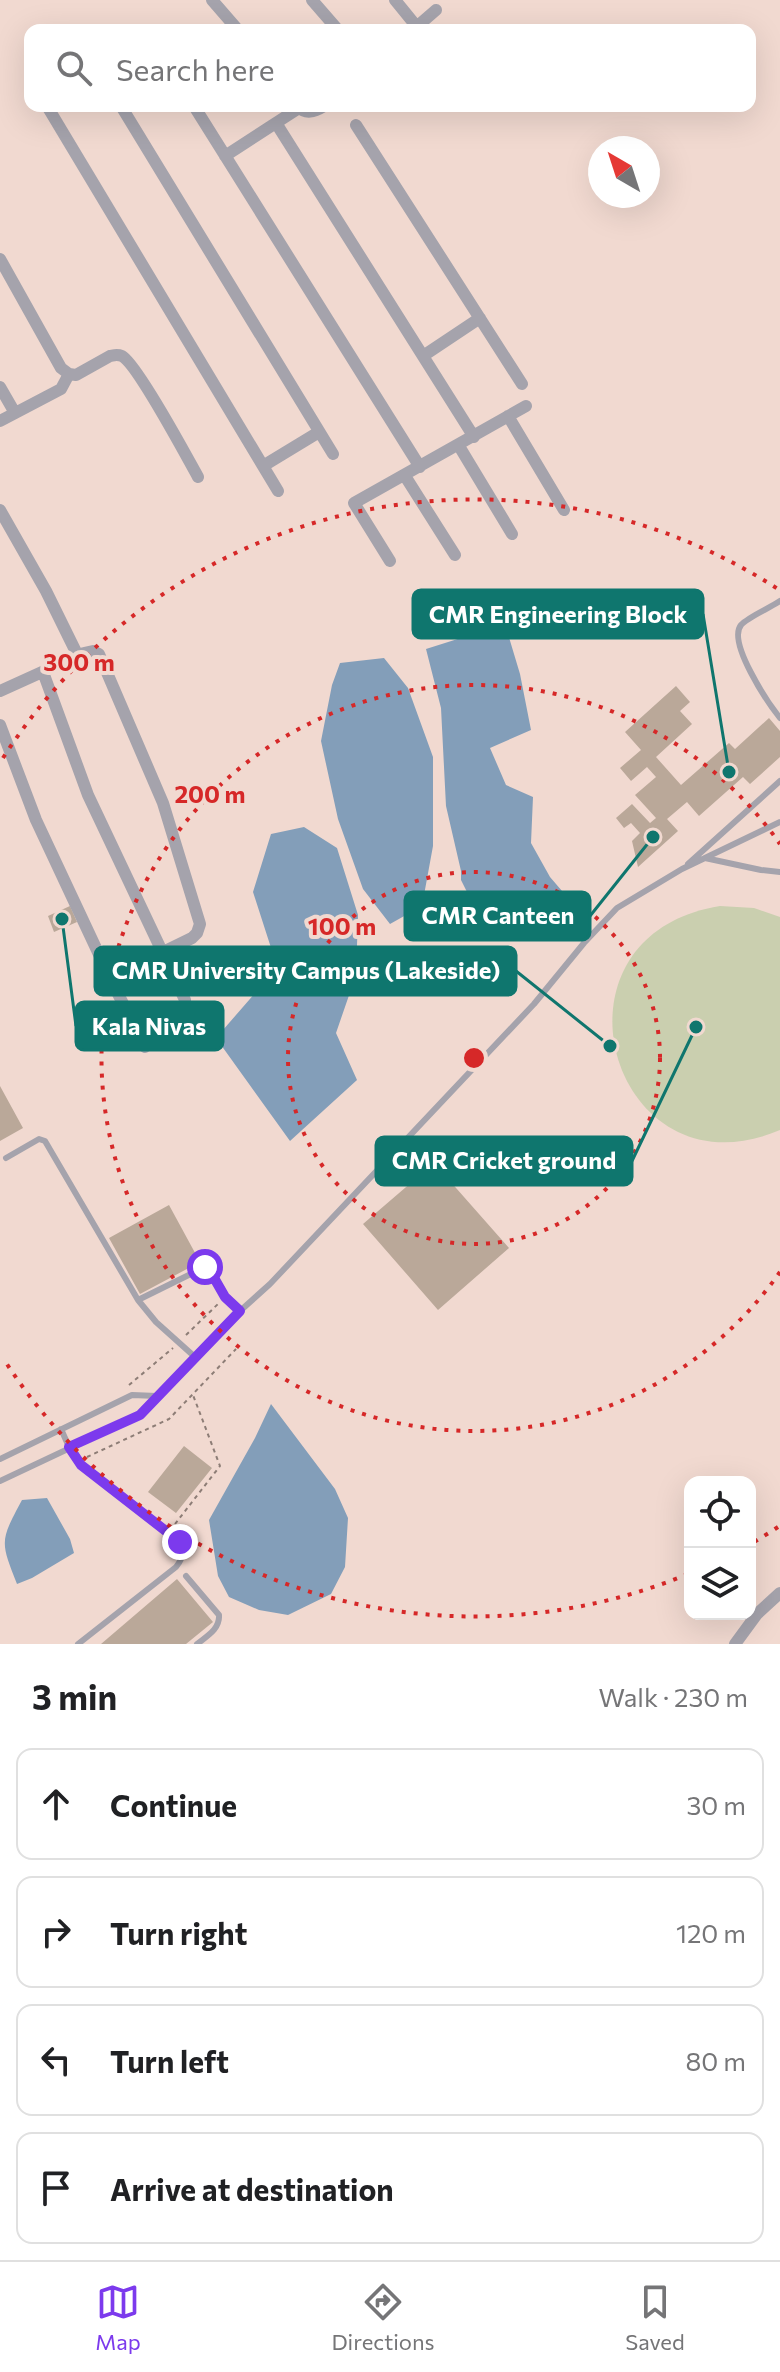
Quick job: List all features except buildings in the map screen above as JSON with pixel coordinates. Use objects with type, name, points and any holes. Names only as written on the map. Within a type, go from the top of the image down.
[{"type":"street","points":[[212,0],[233,24]]},
{"type":"street","points":[[312,0],[333,24]]},
{"type":"street","points":[[395,0],[412,24]]},
{"type":"street","points":[[420,24],[436,10]]},
{"type":"street","points":[[51,112],[278,491]]},
{"type":"street","points":[[125,112],[333,454]]},
{"type":"street","points":[[198,112],[420,467]]},
{"type":"street","points":[[225,156],[291,112]]},
{"type":"street","points":[[276,123],[474,437]]},
{"type":"street","points":[[356,125],[522,384]]},
{"type":"street","points":[[0,259],[61,368],[76,375],[110,356],[122,356],[160,410],[198,477]]},
{"type":"street","points":[[423,356],[480,318]]},
{"type":"street","points":[[0,421],[61,389],[69,374]]},
{"type":"street","points":[[0,387],[15,413]]},
{"type":"street","points":[[390,561],[354,503],[526,406]]},
{"type":"street","points":[[508,416],[564,510]]},
{"type":"street","points":[[263,466],[319,432]]},
{"type":"street","points":[[459,446],[512,534]]},
{"type":"street","points":[[405,476],[455,555]]},
{"type":"street","points":[[0,510],[46,591],[78,656]]},
{"type":"street","points":[[0,691],[78,656],[93,651],[99,654],[163,803],[200,924],[192,938],[110,978]]},
{"type":"street","points":[[43,672],[88,795],[185,1000]]},
{"type":"street","points":[[0,725],[36,820],[145,1047]]},
{"type":"street","points":[[735,1644],[757,1614],[780,1593]]},
{"type":"lane","points":[[780,601],[741,625],[737,634],[742,654],[780,718]]},
{"type":"lane","points":[[682,869],[780,781]]},
{"type":"lane","points":[[0,1481],[140,1415],[270,1284],[524,1015],[603,921],[627,901],[682,869],[780,822]]},
{"type":"lane","points":[[705,858],[780,872]]},
{"type":"lane","points":[[6,1158],[39,1139],[45,1141],[138,1300],[156,1322],[195,1357]]},
{"type":"lane","points":[[138,1300],[205,1267],[225,1297],[240,1311]]},
{"type":"lane","points":[[0,1459],[132,1395],[157,1396]]},
{"type":"lane","points":[[61,1429],[79,1461],[169,1532],[183,1547],[184,1553],[180,1563],[78,1644]]},
{"type":"lane","points":[[186,1576],[219,1615],[215,1629],[197,1644]]},
{"type":"path","points":[[121,1389],[133,1383],[225,1297]]},
{"type":"path","points":[[79,1461],[169,1419],[236,1349]]},
{"type":"path","points":[[169,1532],[220,1466],[192,1394]]},
{"type":"green space","points":[[720,906],[754,908],[780,917],[780,1130],[722,1142],[674,1130],[638,1099],[617,1056],[613,1009],[627,964],[662,927]]},
{"type":"water","points":[[505,624],[520,674],[531,730],[490,748],[506,785],[533,797],[531,843],[550,877],[562,891],[547,911],[527,925],[469,896],[461,880],[446,806],[441,708],[426,649]]},
{"type":"water","points":[[384,658],[408,688],[433,757],[433,846],[422,906],[390,924],[363,889],[338,819],[321,741],[332,685],[340,663]]},
{"type":"water","points":[[304,827],[337,848],[358,915],[356,975],[336,1033],[357,1080],[290,1141],[216,1038],[283,961],[273,954],[253,892],[271,834]]},
{"type":"water","points":[[271,1404],[335,1489],[348,1518],[345,1567],[331,1594],[288,1615],[259,1610],[229,1597],[218,1576],[209,1520]]},
{"type":"water","points":[[47,1498],[70,1539],[74,1553],[17,1584],[5,1549],[6,1533],[22,1500]]},
{"type":"place","name":"CMR Engineering Block","points":[[729,772]]},
{"type":"place","name":"CMR Canteen","points":[[653,837]]},
{"type":"place","name":"Kala Nivas","points":[[62,919]]},
{"type":"place","name":"CMR Cricket ground","points":[[696,1027]]},
{"type":"place","name":"CMR University Campus (Lakeside)","points":[[610,1046]]},
{"type":"route","points":[[180,1542],[81,1465],[69,1447],[140,1415],[240,1311],[225,1297],[205,1267]]}]
